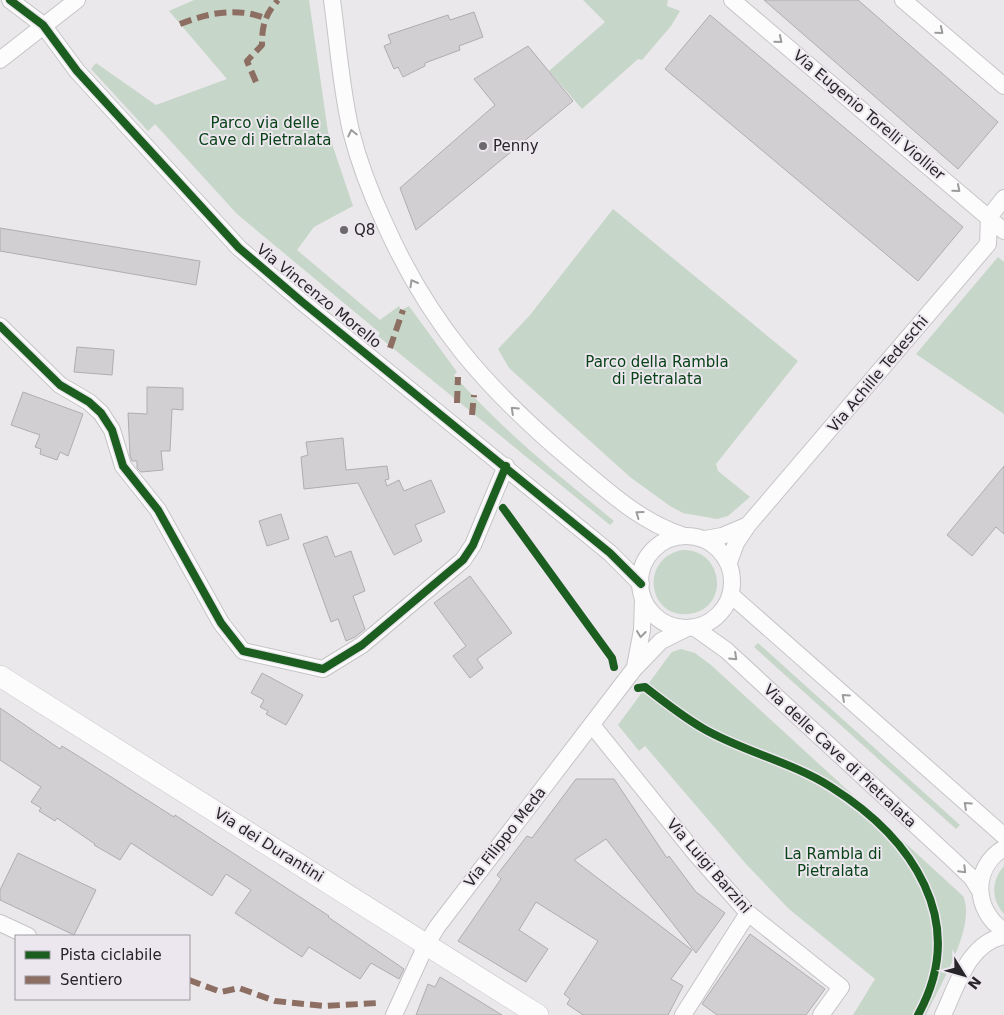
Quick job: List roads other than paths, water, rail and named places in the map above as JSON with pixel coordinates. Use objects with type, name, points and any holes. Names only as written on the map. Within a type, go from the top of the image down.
[{"type":"street","name":"Via Vincenzo Morello","points":[[10,0],[43,25],[77,72],[228,238],[301,302],[506,466],[610,553],[642,591]]},
{"type":"street","points":[[0,60],[77,0]]},
{"type":"street","points":[[332,0],[348,115],[355,145],[376,205],[418,291],[464,356],[518,415],[640,516],[664,529],[682,535],[705,539],[723,553],[729,562],[733,580],[731,595],[725,608],[714,619],[691,628],[672,626],[658,619],[642,591],[644,562],[653,548],[667,540],[682,535]]},
{"type":"street","points":[[903,0],[1004,86]]},
{"type":"street","name":"Via Eugenio Torelli Viollier","points":[[741,3],[1004,231]]},
{"type":"street","points":[[989,217],[1004,198]]},
{"type":"street","name":"Via Achille Tedeschi","points":[[729,562],[736,543],[748,525],[988,244],[989,217]]},
{"type":"street","points":[[0,326],[60,385],[89,402],[102,413],[112,430],[123,466],[158,510],[221,623],[243,651],[323,669],[362,644],[463,560],[473,545],[506,466]]},
{"type":"street","name":"Via Achille Tedeschi","points":[[705,539],[722,536],[748,525]]},
{"type":"street","name":"Via Filippo Meda","points":[[634,669],[642,630],[642,591]]},
{"type":"street","points":[[731,595],[1004,836]]},
{"type":"street","name":"Via Filippo Meda","points":[[394,1015],[426,945],[459,896],[634,669],[661,641],[691,628]]},
{"type":"street","name":"Via delle Cave di Pietralata","points":[[691,628],[726,650],[972,878],[980,891]]},
{"type":"street","name":"Via dei Durantini","points":[[0,676],[538,1015]]},
{"type":"street","name":"Via Luigi Barzini","points":[[592,725],[695,853],[748,912],[841,987],[822,1015]]},
{"type":"street","points":[[1004,848],[996,854],[986,867],[980,891],[987,914],[1004,931]]},
{"type":"street","points":[[683,1015],[748,912]]},
{"type":"street","points":[[0,923],[26,935]]},
{"type":"street","points":[[943,1015],[975,953],[989,940],[1004,936]]},
{"type":"place","name":"Penny","points":[[483,146]]},
{"type":"place","name":"Q8","points":[[344,230]]},
{"type":"park label","name":"Parco via delle Cave di Pietralata","points":[[265,132]]},
{"type":"park label","name":"Parco della Rambla di Pietralata","points":[[657,370]]},
{"type":"park label","name":"La Rambla di Pietralata","points":[[833,862]]}]
